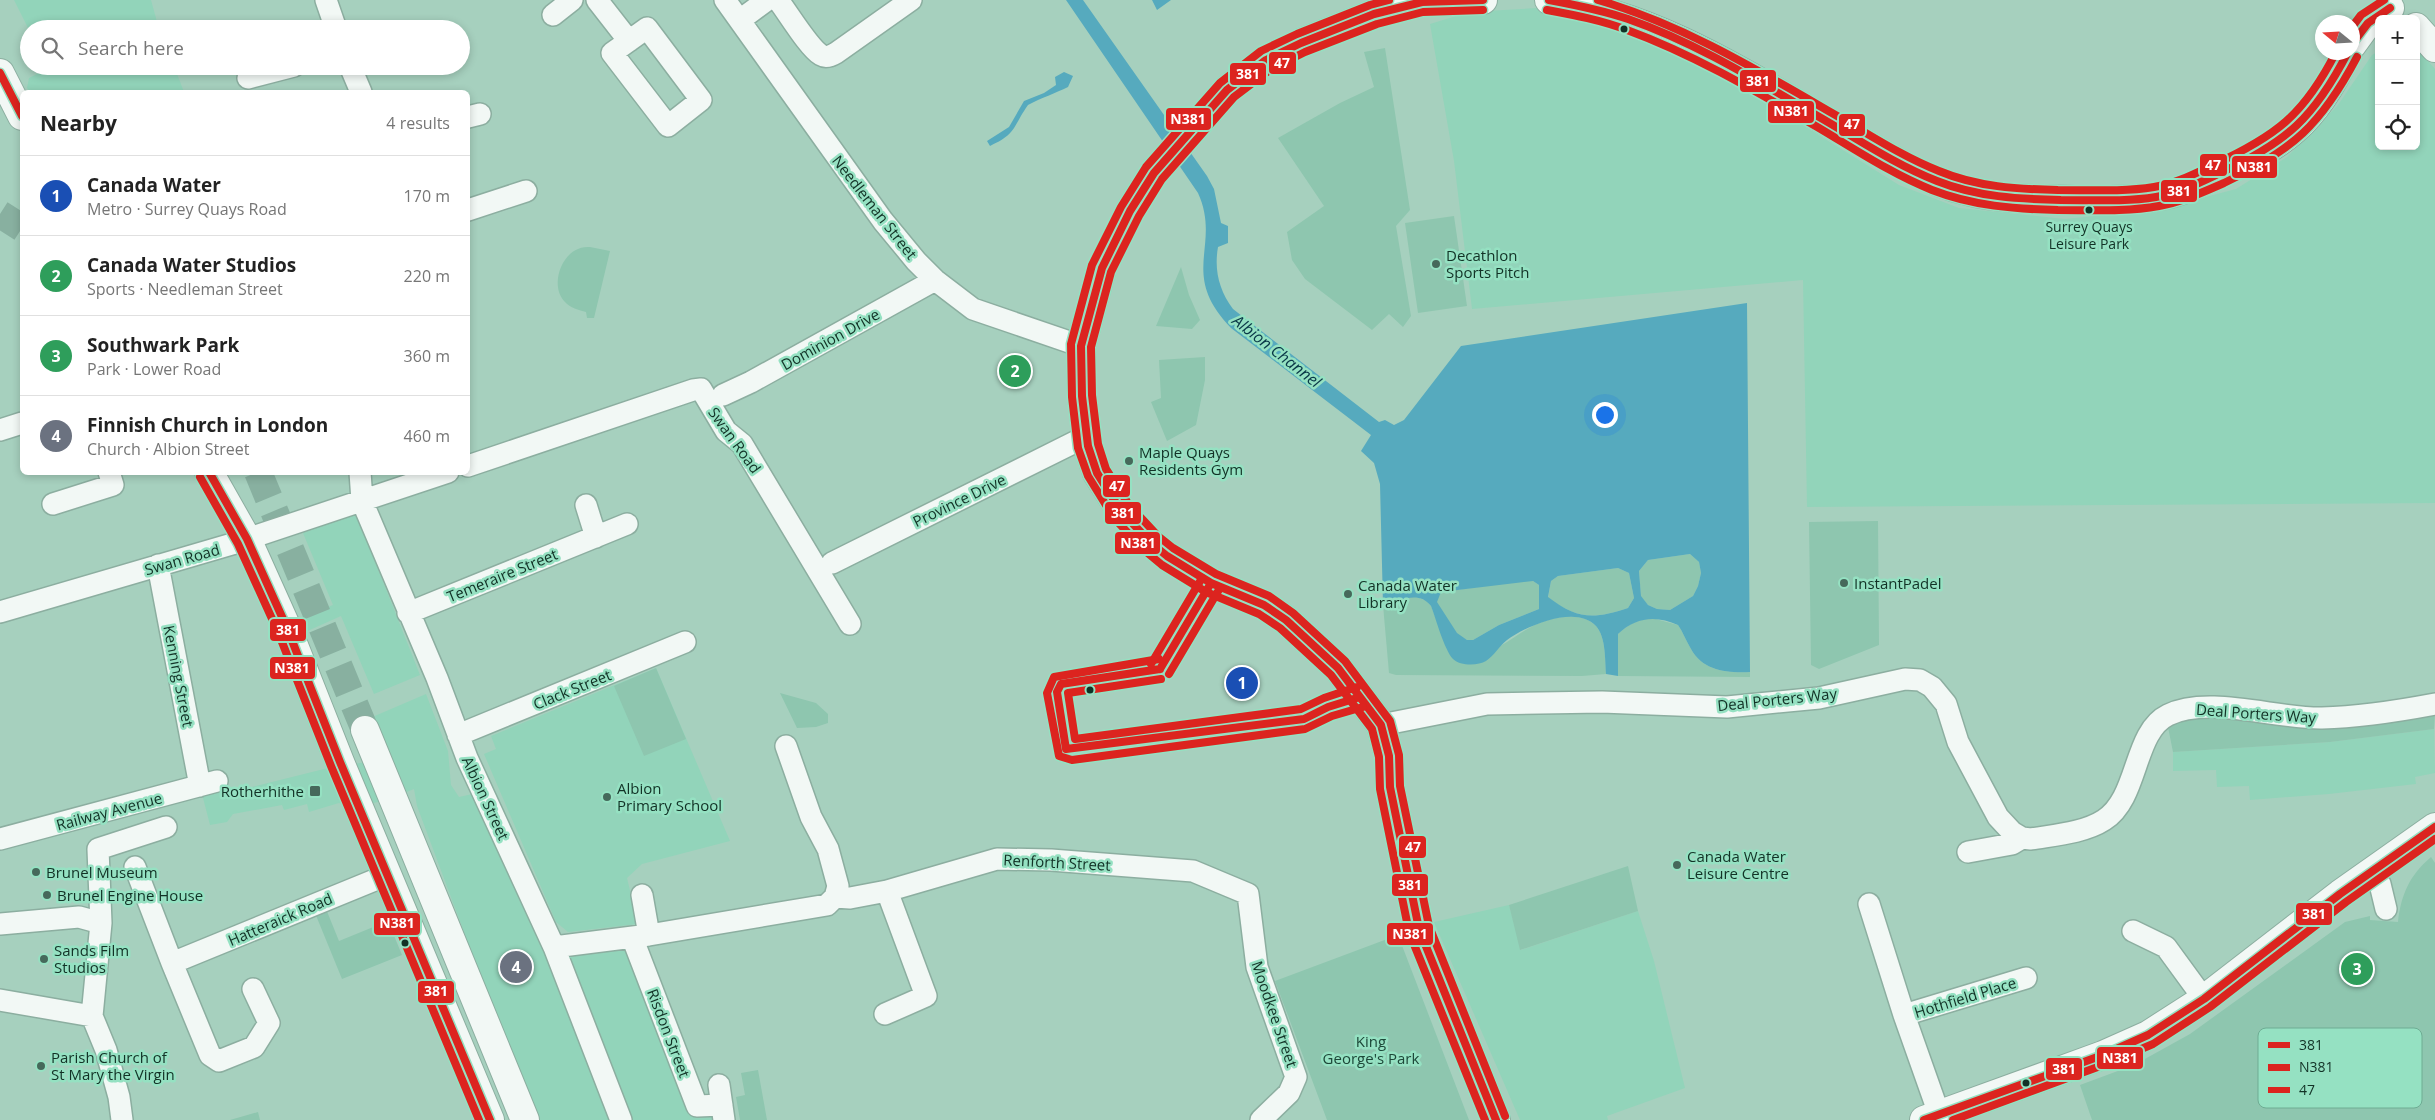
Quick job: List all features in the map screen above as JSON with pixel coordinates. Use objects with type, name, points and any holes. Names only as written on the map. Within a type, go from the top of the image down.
[{"type":"street","points":[[326,0],[333,20]]},
{"type":"street","points":[[553,15],[572,0]]},
{"type":"street","points":[[597,0],[628,41]]},
{"type":"street","name":"Needleman Street","points":[[725,0],[883,221],[916,261],[935,280],[973,309],[1081,346]]},
{"type":"street","points":[[740,20],[767,0]]},
{"type":"street","points":[[778,0],[812,46],[826,56],[836,53],[911,0]]},
{"type":"street","points":[[1550,0],[1597,8],[1631,19],[1692,44],[1887,156],[1936,181],[1967,191],[1999,197],[2096,200],[2160,196],[2182,190],[2269,150],[2300,127],[2316,109],[2344,60]]},
{"type":"street","points":[[1475,1],[1446,14],[1389,12],[1287,64],[1205,114],[1154,173],[1130,211],[1102,268],[1081,346],[1082,396],[1087,436],[1097,473],[1121,510],[1151,543],[1166,556],[1211,583],[1264,604],[1286,620],[1338,668],[1381,725],[1389,756],[1390,787],[1420,929],[1496,1120]]},
{"type":"street","points":[[2360,34],[2368,23],[2395,9]]},
{"type":"street","points":[[646,28],[701,100],[668,126],[612,54],[628,41],[646,28]]},
{"type":"street","points":[[2420,31],[2435,48]]},
{"type":"street","points":[[0,74],[20,112]]},
{"type":"street","points":[[248,78],[260,75]]},
{"type":"street","points":[[354,75],[360,90]]},
{"type":"street","points":[[470,209],[526,191]]},
{"type":"street","name":"Dominion Drive","points":[[723,395],[752,382],[935,280]]},
{"type":"street","name":"Swan Road","points":[[470,465],[693,390],[701,389],[726,431],[742,444],[850,624]]},
{"type":"street","points":[[0,430],[20,424]]},
{"type":"street","name":"Province Drive","points":[[832,563],[1087,436]]},
{"type":"street","points":[[53,504],[113,485],[110,475]]},
{"type":"street","points":[[211,475],[247,539],[289,634],[387,875],[490,1120]]},
{"type":"street","name":"Albion Street","points":[[360,475],[362,501],[437,678],[458,735],[554,947],[621,1120]]},
{"type":"street","name":"Swan Road","points":[[0,612],[247,539],[439,475]]},
{"type":"street","points":[[586,505],[596,537]]},
{"type":"street","name":"Temeraire Street","points":[[408,613],[627,524]]},
{"type":"street","name":"Kenning Street","points":[[158,565],[209,783]]},
{"type":"street","name":"Clack Street","points":[[458,735],[685,642]]},
{"type":"street","name":"Deal Porters Way","points":[[1381,725],[1487,704],[1602,702],[1727,707],[1820,698],[1905,679],[1920,680],[1932,686],[1946,704],[1958,742],[1998,817],[2007,828],[2022,838]]},
{"type":"street","name":"Deal Porters Way","points":[[1968,852],[2012,844],[2022,838],[2045,837],[2093,826],[2112,814],[2127,791],[2151,732],[2158,722],[2177,711],[2198,707],[2322,718],[2364,715],[2435,704]]},
{"type":"street","points":[[365,730],[525,1120]]},
{"type":"street","points":[[786,746],[812,817],[828,849],[838,886],[836,897]]},
{"type":"street","name":"Railway Avenue","points":[[0,839],[209,783]]},
{"type":"street","points":[[122,1120],[116,1087],[106,1050],[92,1016],[101,923],[98,849],[166,827]]},
{"type":"street","points":[[1930,1118],[2125,1047],[2167,1023],[2204,998],[2340,894],[2435,827]]},
{"type":"street","name":"Renforth Street","points":[[554,947],[641,936],[827,905],[836,897],[860,897],[887,891],[998,859],[1051,860],[1193,871]]},
{"type":"street","points":[[135,867],[210,1054],[219,1061],[254,1047],[269,1023],[253,989]]},
{"type":"street","name":"Moodkee Street","points":[[1193,871],[1248,894],[1257,966],[1296,1077],[1289,1094],[1261,1120]]},
{"type":"street","points":[[2372,872],[2380,884],[2386,909]]},
{"type":"street","name":"Hatteraick Road","points":[[172,963],[387,875]]},
{"type":"street","points":[[885,1014],[926,996],[887,891]]},
{"type":"street","points":[[641,936],[642,895]]},
{"type":"street","name":"Hothfield Place","points":[[1869,904],[1904,1015],[1930,1118]]},
{"type":"street","points":[[0,924],[79,917],[101,923]]},
{"type":"street","points":[[2133,931],[2166,947],[2204,998]]},
{"type":"street","name":"Risdon Street","points":[[641,936],[697,1106],[722,1103]]},
{"type":"street","name":"Hothfield Place","points":[[1904,1015],[2026,978]]},
{"type":"street","points":[[0,1000],[92,1016]]},
{"type":"shaded area","points":[[14,0],[151,0],[157,20],[24,20]]},
{"type":"shaded area","points":[[1554,7],[1643,26],[1899,185],[1959,208],[2065,219],[2156,210],[2236,189],[2287,157],[2338,105],[2375,53],[2375,150],[2420,150],[2420,52],[2435,69],[2435,503],[1807,507],[1803,280],[1472,309],[1454,161],[1430,24],[1469,12]]},
{"type":"shaded area","points":[[35,75],[177,75],[183,90],[28,90],[27,88],[29,78]]},
{"type":"shaded area","points":[[355,511],[420,675],[374,694],[341,616],[303,633],[296,619],[333,605],[303,533]]},
{"type":"shaded area","name":"Albion Primary School","points":[[656,668],[730,841],[642,864],[627,878],[638,924],[568,932],[556,922],[484,754],[496,749],[491,736]]},
{"type":"shaded area","points":[[426,694],[448,751],[451,785],[459,797],[477,793],[620,1120],[534,1120],[417,806],[414,789],[387,800],[350,808],[339,803],[309,812],[307,804],[284,810],[282,805],[233,814],[227,822],[210,825],[201,790],[217,786],[232,792],[324,769],[372,761],[370,718]]},
{"type":"shaded area","points":[[2434,729],[2435,773],[2415,777],[2416,784],[2329,794],[2250,800],[2249,786],[2217,787],[2216,770],[2173,771],[2173,752],[2330,742]]},
{"type":"shaded area","points":[[1509,905],[1521,950],[1638,911],[1654,961],[1685,1088],[1607,1116],[1608,1120],[1520,1120],[1434,922]]},
{"type":"shaded area","points":[[646,942],[702,1111],[718,1111],[720,1120],[628,1120],[560,956]]},
{"type":"green space","points":[[1385,48],[1410,210],[1396,226],[1411,316],[1403,327],[1389,314],[1372,330],[1305,279],[1292,260],[1287,232],[1324,206],[1278,138],[1340,103],[1374,87],[1364,52]]},
{"type":"green space","name":"Decathlon Sports Pitch","points":[[1454,216],[1467,306],[1418,313],[1405,223]]},
{"type":"green space","points":[[590,247],[610,251],[594,318],[587,318],[586,312],[567,304],[558,288],[559,273],[566,258],[578,249]]},
{"type":"green space","points":[[1181,267],[1189,295],[1200,320],[1192,329],[1156,326]]},
{"type":"green space","points":[[1205,357],[1205,380],[1196,425],[1167,441],[1151,402],[1161,398],[1159,360]]},
{"type":"green space","name":"InstantPadel","points":[[1878,521],[1879,645],[1819,669],[1811,665],[1809,522]]},
{"type":"green space","points":[[1690,554],[1699,562],[1701,573],[1693,596],[1670,610],[1657,609],[1648,605],[1641,597],[1639,571],[1648,560]]},
{"type":"green space","points":[[1618,568],[1629,573],[1634,598],[1628,608],[1606,614],[1578,614],[1548,598],[1551,581],[1558,576]]},
{"type":"green space","points":[[1533,581],[1539,585],[1539,609],[1499,625],[1473,640],[1467,640],[1457,634],[1436,602],[1441,592]]},
{"type":"green space","points":[[1414,596],[1427,601],[1431,606],[1448,650],[1498,647],[1531,627],[1555,618],[1573,616],[1590,621],[1596,626],[1602,636],[1606,674],[1582,676],[1396,675],[1389,673],[1383,605]]},
{"type":"green space","points":[[1652,618],[1678,625],[1689,646],[1702,662],[1724,671],[1750,672],[1750,677],[1618,676],[1618,634],[1634,623]]},
{"type":"green space","points":[[656,668],[686,739],[644,756],[614,686]]},
{"type":"green space","points":[[780,693],[816,703],[828,714],[828,723],[816,727],[797,728]]},
{"type":"green space","points":[[2435,712],[2434,729],[2330,742],[2173,752],[2168,727],[2186,717]]},
{"type":"green space","points":[[2431,857],[2435,863],[2435,1120],[2092,1120],[2080,1085],[2134,1065],[2190,1034],[2345,922],[2370,916],[2370,920],[2398,922],[2404,894],[2412,878]]},
{"type":"green space","points":[[1628,866],[1638,911],[1520,950],[1509,905]]},
{"type":"green space","points":[[326,909],[339,941],[388,921],[402,955],[342,979],[315,913]]},
{"type":"green space","name":"King George's Park","points":[[1398,935],[1469,1120],[1327,1120],[1275,981]]},
{"type":"green space","points":[[758,1070],[767,1120],[740,1120],[736,1097],[745,1095],[741,1073]]},
{"type":"green space","points":[[258,1112],[260,1120],[230,1120]]},
{"type":"water","name":"Albion Channel","points":[[1066,0],[1083,0],[1207,176],[1214,189],[1221,223],[1228,226],[1228,243],[1218,247],[1217,272],[1224,295],[1233,309],[1379,422],[1385,420],[1394,425],[1404,420],[1461,346],[1747,303],[1750,672],[1724,671],[1709,666],[1696,656],[1678,625],[1654,619],[1639,621],[1618,634],[1618,676],[1606,674],[1602,636],[1596,626],[1587,620],[1576,617],[1551,620],[1526,629],[1507,640],[1486,661],[1478,664],[1464,664],[1453,659],[1443,641],[1431,606],[1426,601],[1409,598],[1383,605],[1380,484],[1374,463],[1361,451],[1371,435],[1231,328],[1215,309],[1207,291],[1204,275],[1206,229],[1204,212],[1198,193]],"holes":[[[1690,554],[1699,562],[1701,573],[1693,596],[1670,610],[1657,609],[1648,605],[1641,596],[1639,571],[1648,560]],[[1618,568],[1629,573],[1634,598],[1628,608],[1616,612],[1596,615],[1578,613],[1568,610],[1548,597],[1551,581],[1558,576]],[[1533,581],[1539,585],[1539,609],[1499,625],[1473,640],[1467,640],[1457,633],[1437,602],[1441,592]]]},
{"type":"water","points":[[1152,0],[1171,0],[1157,10]]},
{"type":"water","points":[[1064,72],[1073,76],[1068,87],[1028,105],[1014,129],[999,142],[990,146],[987,141],[1009,127],[1024,101],[1044,93],[1056,85],[1055,77]]},
{"type":"tunnel","points":[[0,214],[20,227]]},
{"type":"tunnel","points":[[259,475],[365,730]]},
{"type":"transit line","name":"N381","points":[[1389,0],[1370,5],[1297,34],[1261,51],[1220,83],[1146,167],[1121,207],[1092,265],[1071,344],[1072,397],[1078,448],[1088,476],[1114,518],[1144,550],[1162,565],[1206,592],[1259,614],[1280,628],[1331,675],[1372,729],[1379,757],[1380,789],[1409,932],[1485,1120]]},
{"type":"transit line","name":"381","points":[[1483,0],[1422,2],[1374,14],[1301,43],[1266,60],[1227,90],[1154,173],[1130,211],[1102,268],[1081,346],[1082,396],[1088,446],[1097,473],[1121,511],[1151,543],[1167,556],[1211,583],[1264,605],[1286,620],[1338,668],[1381,725],[1389,756],[1390,787],[1419,929],[1496,1120]]},
{"type":"transit line","name":"381","points":[[1549,0],[1618,16],[1654,29],[1703,51],[1892,160],[1922,175],[1967,191],[2030,199],[2133,200],[2156,197],[2189,187],[2243,162],[2296,126],[2323,94],[2343,60]]},
{"type":"transit line","name":"47","points":[[1598,0],[1660,22],[1718,49],[1925,165],[1968,181],[2027,189],[2142,189],[2162,186],[2192,175],[2254,144],[2286,121],[2300,108],[2312,92],[2332,60]]},
{"type":"transit line","name":"47","points":[[2360,16],[2384,0]]},
{"type":"transit line","name":"381","points":[[2360,34],[2368,23],[2390,8]]},
{"type":"transit line","name":"47","points":[[1483,10],[1423,12],[1377,24],[1305,52],[1271,69],[1234,97],[1162,179],[1139,216],[1111,272],[1091,347],[1092,395],[1098,444],[1106,469],[1129,505],[1158,536],[1173,548],[1216,574],[1269,596],[1293,613],[1345,661],[1390,721],[1399,755],[1400,786],[1429,926],[1505,1116]]},
{"type":"transit line","name":"N381","points":[[1547,10],[1607,23],[1677,51],[1749,88],[1917,184],[1963,200],[1994,206],[2026,209],[2109,210],[2147,208],[2184,199],[2224,183],[2269,159],[2303,133],[2331,101],[2355,60]]},
{"type":"transit line","name":"381","points":[[0,73],[20,112]]},
{"type":"transit line","name":"381","points":[[211,475],[247,539],[287,628],[340,762],[490,1120]]},
{"type":"transit line","name":"N381","points":[[200,477],[238,544],[278,632],[331,766],[479,1120]]},
{"type":"transit line","name":"47","points":[[1151,664],[1202,578]]},
{"type":"transit line","name":"381","points":[[1160,669],[1211,583]]},
{"type":"transit line","name":"N381","points":[[1169,674],[1220,588]]},
{"type":"transit line","name":"N381","points":[[1159,659],[1054,677],[1047,693],[1059,756],[1072,760],[1305,729],[1332,716],[1363,707]]},
{"type":"transit line","name":"381","points":[[1160,669],[1061,684],[1057,692],[1066,749],[1304,719],[1328,707],[1360,697]]},
{"type":"transit line","name":"47","points":[[1161,679],[1068,693],[1075,739],[1301,709],[1324,698],[1357,687]]},
{"type":"transit line","name":"381","points":[[1924,1120],[2103,1055],[2148,1035],[2204,999],[2340,894],[2435,827]]},
{"type":"transit line","name":"N381","points":[[1953,1120],[2106,1064],[2153,1044],[2210,1007],[2346,902],[2435,839]]},
{"type":"place","name":"Surrey Quays Leisure Park","points":[[2089,210]]},
{"type":"place","name":"Decathlon Sports Pitch","points":[[1436,264]]},
{"type":"place","name":"Canada Water Studios","points":[[1015,371]]},
{"type":"place","name":"Maple Quays Residents Gym","points":[[1129,461]]},
{"type":"place","name":"InstantPadel","points":[[1844,583]]},
{"type":"place","name":"Canada Water Library","points":[[1348,594]]},
{"type":"place","name":"Canada Water","points":[[1242,683]]},
{"type":"place","name":"Rotherhithe","points":[[315,791]]},
{"type":"place","name":"Albion Primary School","points":[[607,797]]},
{"type":"place","name":"Canada Water Leisure Centre","points":[[1677,865]]},
{"type":"place","name":"Brunel Museum","points":[[36,872]]},
{"type":"place","name":"Brunel Engine House","points":[[47,895]]},
{"type":"place","name":"Sands Film Studios","points":[[44,959]]},
{"type":"place","name":"Finnish Church in London","points":[[516,967]]},
{"type":"place","name":"Southwark Park","points":[[2357,969]]},
{"type":"place","name":"Parish Church of St Mary the Virgin","points":[[41,1066]]}]
